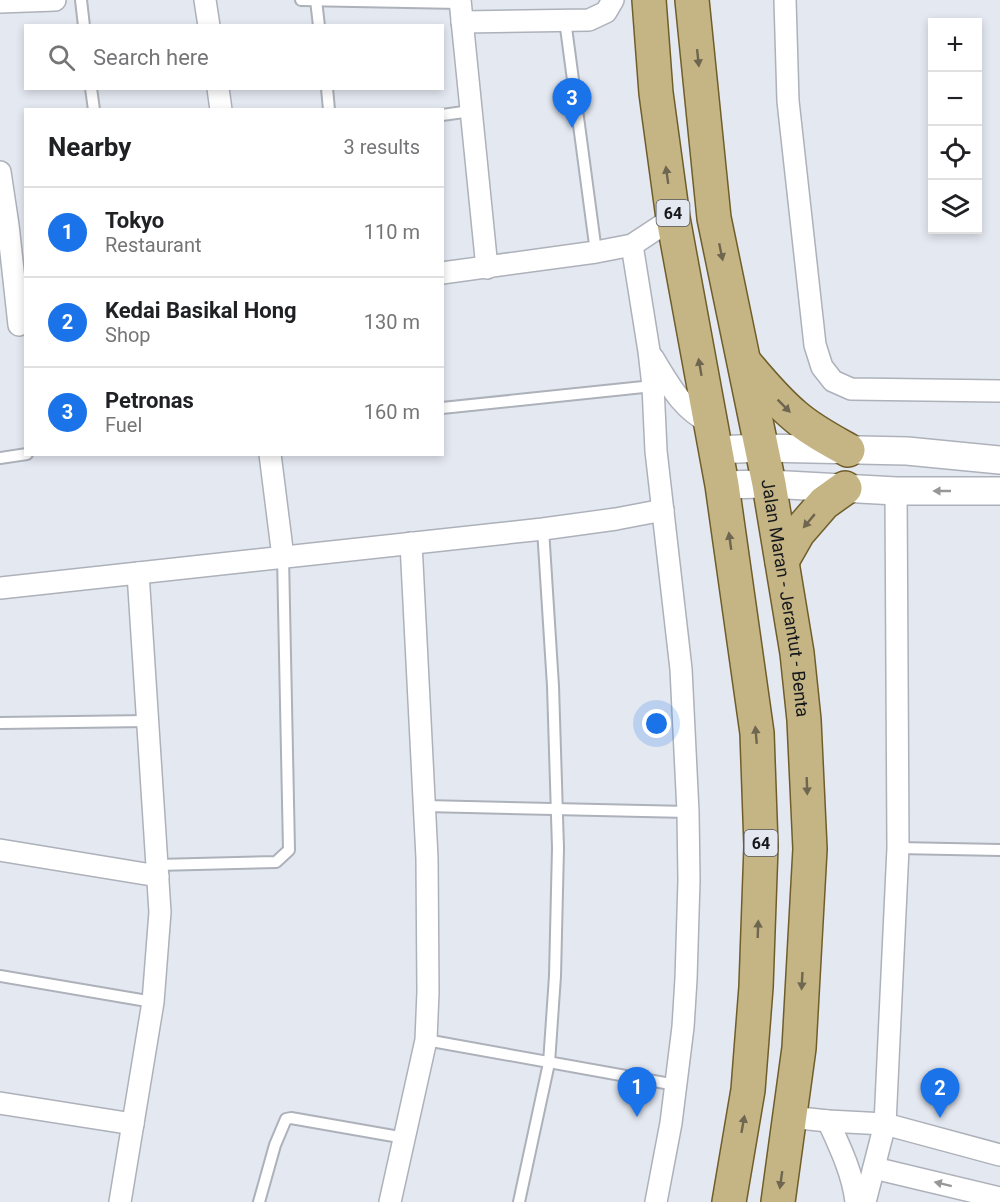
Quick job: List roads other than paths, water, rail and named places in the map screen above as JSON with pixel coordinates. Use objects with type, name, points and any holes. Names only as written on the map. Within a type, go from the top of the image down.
[{"type":"main road","name":"64","points":[[649,0],[656,93],[673,218],[722,485],[757,733],[761,846],[756,987],[748,1090],[729,1202]]},
{"type":"main road","name":"Jalan Maran - Jerantut - Benta","points":[[692,0],[714,218],[769,484],[797,653],[804,720],[810,849],[799,1048],[778,1202]]},
{"type":"main road","points":[[745,363],[795,416],[848,450]]},
{"type":"main road","points":[[782,561],[798,534],[824,503],[845,488]]},
{"type":"main road","points":[[748,1202],[759,1145],[790,1117]]},
{"type":"street","points":[[0,2],[56,0]]},
{"type":"street","points":[[205,0],[208,24]]},
{"type":"street","points":[[487,268],[460,9],[565,20],[589,20],[606,12],[614,0]]},
{"type":"street","points":[[785,0],[788,101],[815,345],[822,367],[833,381],[851,389],[1000,391]]},
{"type":"street","points":[[218,90],[221,108]]},
{"type":"street","points":[[0,172],[15,326]]},
{"type":"street","points":[[444,273],[632,245],[673,218]]},
{"type":"street","points":[[632,245],[649,351],[656,451],[681,669],[688,812],[689,880],[683,1027],[671,1123],[656,1202]]},
{"type":"street","points":[[649,351],[676,396],[713,437],[762,448],[907,451],[1000,460]]},
{"type":"street","points":[[270,456],[283,557]]},
{"type":"street","points":[[722,485],[769,484],[896,491],[1000,491]]},
{"type":"street","points":[[865,1202],[885,1124],[898,848],[896,491]]},
{"type":"street","points":[[0,588],[543,529],[663,510]]},
{"type":"street","points":[[390,1202],[426,1040],[428,992],[425,806],[411,543]]},
{"type":"street","points":[[120,1202],[153,1002],[160,912],[138,573]]},
{"type":"street","points":[[0,850],[158,871]]},
{"type":"street","points":[[0,1103],[133,1124]]},
{"type":"street","points":[[790,1117],[885,1124],[1000,1155]]},
{"type":"street","points":[[828,1121],[847,1166],[856,1202]]},
{"type":"street","points":[[874,1168],[1000,1198]]},
{"type":"lane","points":[[81,0],[84,24]]},
{"type":"lane","points":[[301,0],[460,9]]},
{"type":"lane","points":[[316,0],[319,24]]},
{"type":"lane","points":[[565,20],[596,252]]},
{"type":"lane","points":[[91,90],[94,108]]},
{"type":"lane","points":[[327,90],[329,108]]},
{"type":"lane","points":[[444,115],[471,111]]},
{"type":"lane","points":[[444,408],[653,386]]},
{"type":"lane","points":[[0,458],[24,454]]},
{"type":"lane","points":[[519,1202],[549,1063],[556,943],[558,848],[553,686],[543,529]]},
{"type":"lane","points":[[158,871],[276,862],[289,850],[283,557]]},
{"type":"lane","points":[[0,723],[148,721]]},
{"type":"lane","points":[[425,806],[688,812]]},
{"type":"lane","points":[[898,848],[1000,850]]},
{"type":"lane","points":[[0,976],[153,1002]]},
{"type":"lane","points":[[426,1040],[676,1085]]},
{"type":"lane","points":[[259,1202],[275,1145],[286,1119],[405,1138]]},
{"type":"place","name":"Petronas","points":[[572,128]]},
{"type":"place","name":"Tokyo","points":[[637,1117]]},
{"type":"place","name":"Kedai Basikal Hong","points":[[940,1118]]}]
